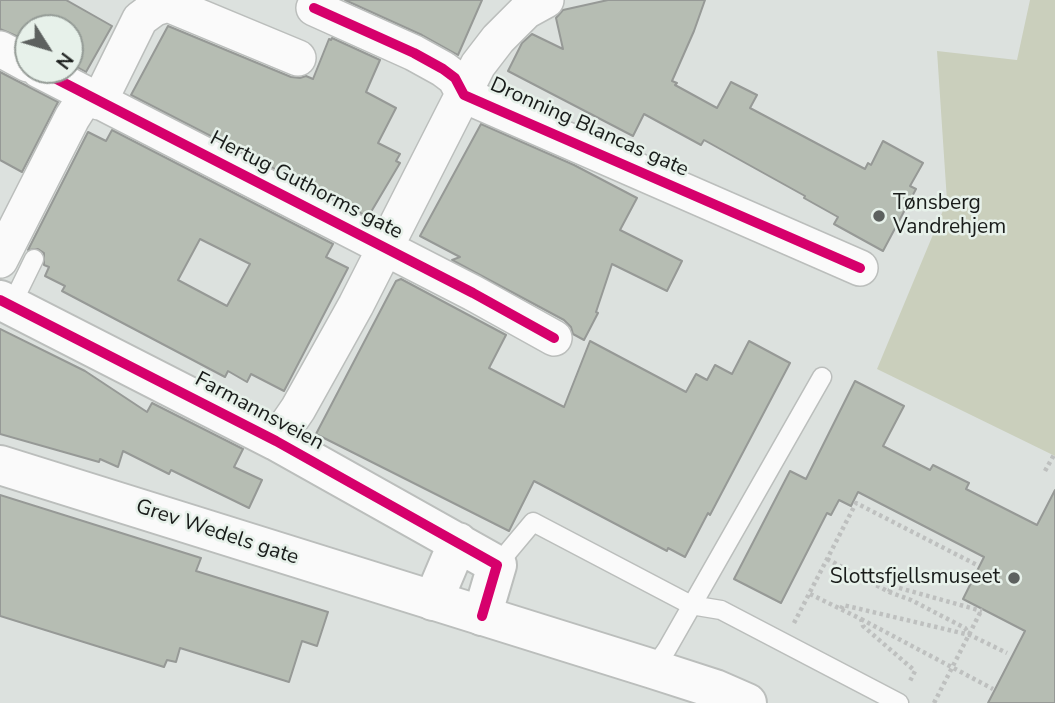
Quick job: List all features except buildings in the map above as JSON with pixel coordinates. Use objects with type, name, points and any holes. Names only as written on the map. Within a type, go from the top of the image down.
[{"type":"main road","name":"Farmannsveien","points":[[6,303],[276,441],[497,565]]},
{"type":"main road","name":"Grev Wedels gate","points":[[0,465],[433,601]]},
{"type":"main road","points":[[458,542],[433,601],[715,689],[747,703]]},
{"type":"main road","points":[[482,616],[497,565]]},
{"type":"street","points":[[276,441],[298,409],[343,328],[478,65],[526,11],[546,0]]},
{"type":"street","points":[[0,260],[72,118],[92,99],[140,19],[155,8],[169,4],[298,58]]},
{"type":"street","name":"Dronning Blancas gate","points":[[314,8],[443,69],[455,78],[464,95],[507,111],[860,268]]},
{"type":"street","name":"Hertug Guthorms gate","points":[[65,84],[472,293],[554,338]]},
{"type":"lane","points":[[6,303],[34,260]]},
{"type":"lane","points":[[653,669],[822,377]]},
{"type":"lane","points":[[497,565],[533,522],[691,605],[721,610],[899,703]]},
{"type":"path","points":[[1045,471],[1055,453]]},
{"type":"path","points":[[784,643],[856,503],[977,565]]},
{"type":"path","points":[[827,559],[889,593],[911,600],[965,628],[970,635]]},
{"type":"path","points":[[889,593],[892,586],[982,610],[934,703]]},
{"type":"path","points":[[810,594],[993,689]]},
{"type":"path","points":[[841,609],[843,605],[970,635],[1007,653]]},
{"type":"path","points":[[861,619],[863,626],[915,671],[899,703]]},
{"type":"green space","points":[[1030,0],[1055,0],[1055,456],[877,369],[947,201],[937,51],[1017,60]]},
{"type":"cycle path","points":[[314,8],[443,69],[455,78],[464,95],[860,268]]},
{"type":"cycle path","points":[[66,84],[473,293],[554,338]]},
{"type":"cycle path","points":[[0,300],[276,441],[497,565],[482,616]]},
{"type":"place","name":"Tønsberg Vandrehjem","points":[[879,216]]},
{"type":"place","name":"Slottsfjellsmuseet","points":[[1014,578]]}]
